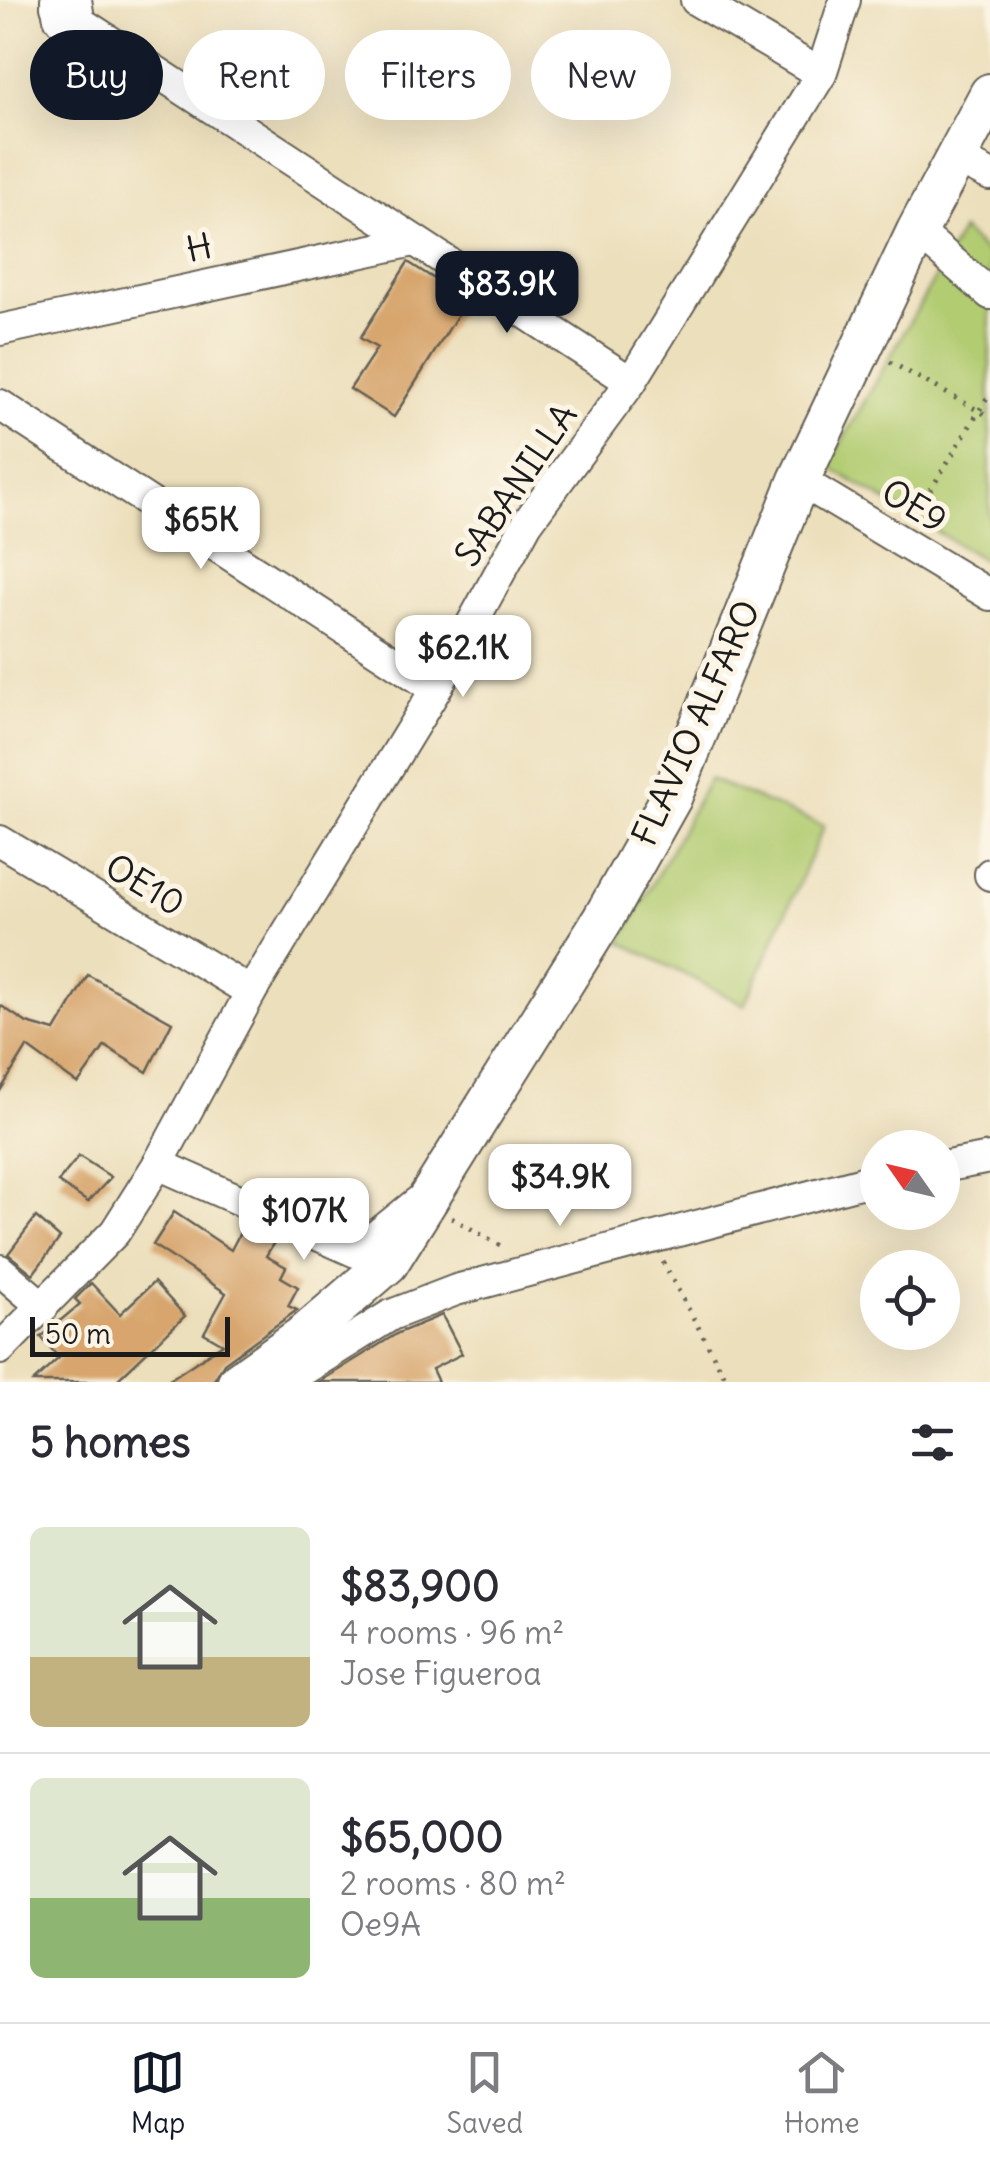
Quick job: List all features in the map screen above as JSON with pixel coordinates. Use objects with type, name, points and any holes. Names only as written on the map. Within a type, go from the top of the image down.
[{"type":"street","points":[[696,0],[821,74]]},
{"type":"street","name":"SABANILLA","points":[[0,1349],[115,1232],[158,1164],[251,992],[436,689],[527,523],[631,382],[821,74],[845,0]]},
{"type":"street","points":[[60,4],[631,382]]},
{"type":"street","name":"FLAVIO ALFARO","points":[[238,1382],[307,1334],[440,1212],[671,798],[799,480],[917,231],[973,167],[990,94]]},
{"type":"street","points":[[917,231],[990,294]]},
{"type":"street","name":"H","points":[[0,330],[414,240]]},
{"type":"street","points":[[0,405],[436,689]]},
{"type":"street","name":"OE9","points":[[799,480],[990,595]]},
{"type":"street","name":"OE10","points":[[0,841],[251,992]]},
{"type":"street","points":[[960,1164],[990,1158]]},
{"type":"street","points":[[158,1164],[356,1252],[440,1212]]},
{"type":"street","points":[[284,1382],[391,1315],[536,1266],[860,1183]]},
{"type":"street","points":[[0,1270],[43,1306]]},
{"type":"path","points":[[861,347],[990,417]]},
{"type":"path","points":[[899,540],[990,393]]},
{"type":"path","points":[[440,1212],[536,1266]]},
{"type":"path","points":[[650,1239],[728,1382]]},
{"type":"green space","points":[[962,230],[990,257],[990,564],[828,466]]},
{"type":"green space","points":[[709,779],[824,826],[745,1005],[621,942]]},
{"type":"building","points":[[408,262],[467,300],[394,417],[350,389],[377,348],[360,338]]},
{"type":"building","points":[[88,975],[172,1022],[147,1072],[105,1046],[78,1084],[27,1047],[0,1091],[0,1005],[27,1023],[55,1031]]},
{"type":"building","points":[[79,1156],[111,1177],[88,1202],[58,1182]]},
{"type":"building","points":[[174,1212],[231,1250],[245,1223],[277,1237],[266,1256],[286,1267],[281,1277],[298,1287],[288,1306],[297,1310],[224,1363],[213,1382],[166,1382],[223,1344],[204,1333],[226,1293],[153,1245]]},
{"type":"building","points":[[36,1217],[60,1238],[33,1274],[8,1254]]},
{"type":"building","points":[[154,1282],[185,1316],[115,1382],[33,1382],[59,1358],[41,1337],[80,1304],[75,1299],[91,1283],[120,1314]]},
{"type":"building","points":[[442,1315],[462,1354],[432,1369],[438,1382],[319,1382],[398,1333]]}]
